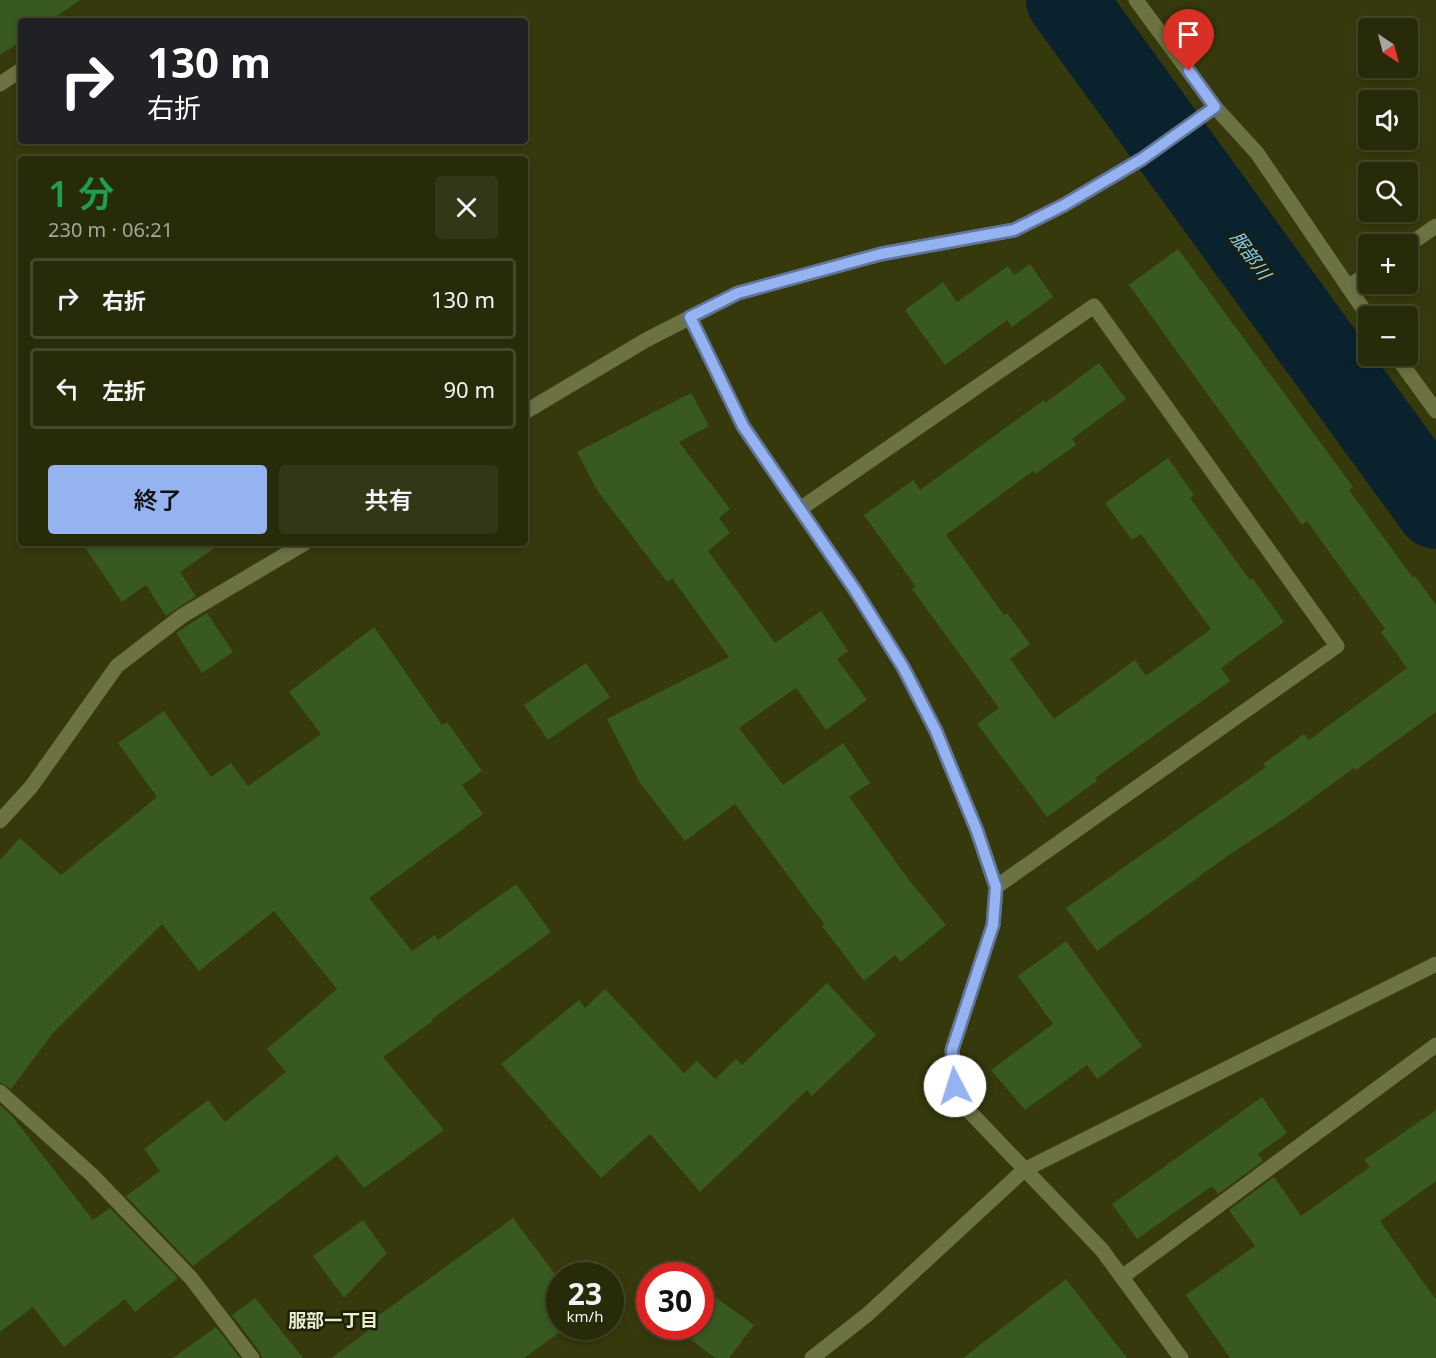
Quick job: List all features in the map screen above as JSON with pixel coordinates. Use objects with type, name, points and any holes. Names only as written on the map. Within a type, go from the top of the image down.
[{"type":"street","points":[[1136,0],[1215,107],[1257,153],[1361,306]]},
{"type":"street","points":[[0,84],[18,71]]},
{"type":"street","points":[[528,410],[646,340],[738,293],[881,254],[1014,230],[1064,205],[1142,159],[1215,107]]},
{"type":"street","points":[[1418,238],[1436,226]]},
{"type":"street","points":[[1348,287],[1358,280]]},
{"type":"street","points":[[800,509],[1094,306],[1337,646],[996,887]]},
{"type":"street","points":[[690,317],[743,426],[855,590],[903,667],[940,742],[977,831],[996,887],[993,925],[952,1050],[955,1086],[968,1110],[1102,1250],[1181,1358]]},
{"type":"street","points":[[1403,366],[1436,411]]},
{"type":"street","points":[[0,821],[31,788],[117,666],[182,616],[300,546]]},
{"type":"street","points":[[812,1358],[868,1314],[1024,1170],[1436,964]]},
{"type":"street","points":[[1122,1277],[1436,1046]]},
{"type":"street","points":[[0,1092],[91,1174],[184,1270],[252,1358]]},
{"type":"building","points":[[0,0],[80,0],[54,18],[18,18],[18,43],[0,55]]},
{"type":"building","points":[[1178,249],[1353,487],[1349,490],[1413,578],[1415,576],[1436,605],[1436,712],[1356,770],[1354,768],[1226,857],[1097,951],[1066,908],[1266,767],[1263,764],[1304,734],[1309,740],[1407,668],[1381,632],[1385,629],[1307,521],[1302,525],[1129,285]]},
{"type":"building","points":[[1030,264],[1053,297],[1012,327],[1007,320],[945,365],[905,310],[943,282],[957,302],[1008,266],[1014,275]]},
{"type":"building","points":[[1099,363],[1126,399],[1072,439],[1076,445],[1035,474],[1033,471],[946,535],[1004,615],[1007,613],[1030,644],[1010,659],[1054,719],[1135,660],[1146,676],[1211,629],[1141,534],[1132,540],[1105,503],[1168,458],[1194,495],[1190,498],[1284,622],[1221,668],[1230,681],[1095,778],[1097,781],[1047,817],[977,724],[999,708],[912,589],[916,587],[864,515],[913,480],[920,490]]},
{"type":"building","points":[[691,393],[709,426],[679,442],[730,509],[719,518],[730,533],[708,551],[775,643],[821,611],[848,651],[837,659],[867,700],[826,730],[796,688],[739,728],[783,785],[843,743],[870,783],[849,797],[909,880],[946,925],[901,962],[895,955],[864,981],[735,804],[685,841],[640,783],[607,719],[729,657],[672,578],[667,582],[597,490],[577,452]]},
{"type":"building","points":[[84,546],[218,546],[180,572],[196,596],[166,616],[146,585],[122,602]]},
{"type":"building","points":[[207,613],[233,652],[202,673],[176,633]]},
{"type":"building","points":[[374,627],[442,725],[447,722],[482,771],[462,785],[483,814],[369,898],[412,951],[435,935],[438,940],[516,884],[551,932],[383,1057],[444,1130],[364,1188],[337,1155],[193,1266],[126,1196],[160,1171],[144,1149],[208,1100],[225,1122],[286,1072],[267,1049],[337,989],[274,911],[199,971],[162,924],[53,1033],[11,1089],[0,1082],[0,860],[20,838],[61,875],[157,797],[118,743],[164,711],[211,777],[231,763],[248,786],[321,734],[289,692]]},
{"type":"building","points":[[586,663],[610,697],[548,740],[524,705]]},
{"type":"building","points":[[1066,941],[1142,1046],[1097,1079],[1087,1065],[1025,1110],[991,1070],[1053,1024],[1018,976]]},
{"type":"building","points":[[827,983],[876,1035],[812,1096],[807,1090],[700,1192],[650,1134],[601,1178],[501,1064],[579,1000],[585,1008],[605,989],[684,1073],[697,1061],[715,1079],[736,1059],[742,1065]]},
{"type":"building","points":[[1262,1097],[1287,1133],[1258,1154],[1263,1161],[1218,1194],[1212,1186],[1137,1239],[1112,1204]]},
{"type":"building","points":[[0,1105],[12,1116],[93,1220],[110,1208],[178,1278],[135,1312],[125,1299],[64,1347],[33,1307],[0,1332]]},
{"type":"building","points":[[1436,1110],[1436,1181],[1380,1221],[1436,1300],[1436,1358],[1230,1358],[1186,1295],[1255,1246],[1229,1210],[1274,1177],[1301,1216],[1370,1167],[1364,1160]]},
{"type":"building","points":[[513,1218],[546,1262],[546,1340],[549,1340],[524,1358],[331,1358],[368,1331],[364,1326]]},
{"type":"building","points":[[363,1220],[387,1253],[344,1298],[313,1256]]},
{"type":"building","points":[[1066,1279],[1127,1358],[963,1358]]},
{"type":"building","points":[[714,1296],[754,1325],[729,1358],[715,1358],[691,1340],[714,1340]]},
{"type":"building","points":[[255,1298],[303,1358],[262,1358],[232,1315]]},
{"type":"building","points":[[216,1327],[240,1358],[173,1358]]},
{"type":"waterway","name":"服部川","points":[[1066,0],[1436,509]]},
{"type":"district","name":"服部一丁目","points":[[333,1320]]},
{"type":"route","points":[[955,1086],[952,1050],[993,925],[996,887],[977,831],[936,731],[903,667],[855,590],[743,426],[690,317],[738,293],[881,254],[1014,230],[1064,205],[1142,159],[1215,107],[1189,71]]}]
